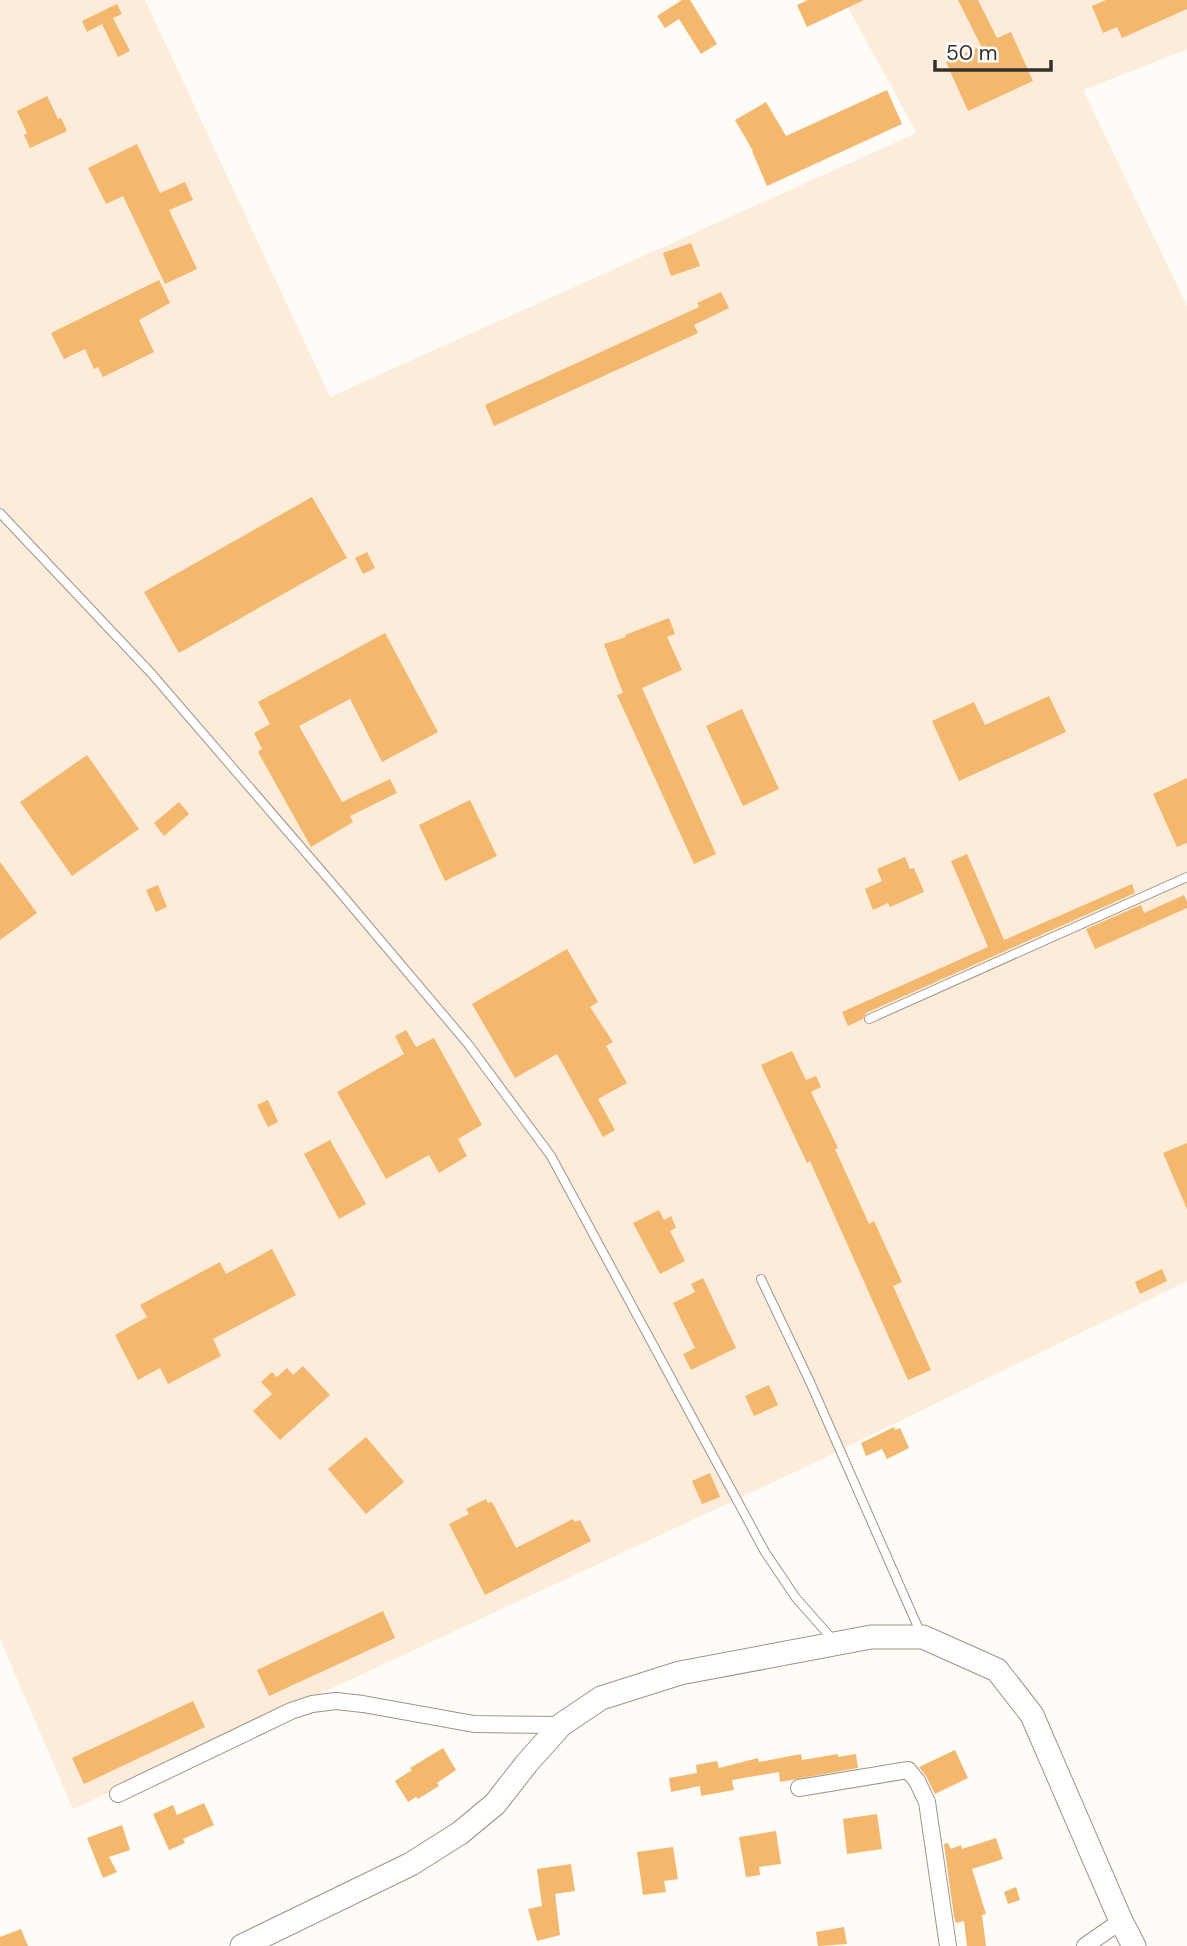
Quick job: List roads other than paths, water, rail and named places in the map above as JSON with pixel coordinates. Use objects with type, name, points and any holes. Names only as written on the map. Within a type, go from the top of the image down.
[{"type":"street","points":[[242,1946],[411,1864],[460,1833],[495,1804],[561,1725],[601,1698],[680,1673],[836,1643],[871,1637],[923,1637],[997,1670],[1032,1716],[1134,1946]]},
{"type":"street","points":[[118,1794],[291,1711],[312,1704],[335,1701],[363,1704],[474,1724],[561,1725]]},
{"type":"street","points":[[799,1788],[908,1770],[917,1781],[927,1802],[948,1946]]},
{"type":"street","points":[[1085,1946],[1121,1921]]},
{"type":"lane","points":[[0,513],[151,673],[338,890],[468,1044],[544,1146],[765,1552],[796,1598],[836,1643]]},
{"type":"lane","points":[[869,1019],[1187,877]]},
{"type":"lane","points":[[761,1279],[810,1382],[923,1637]]}]
